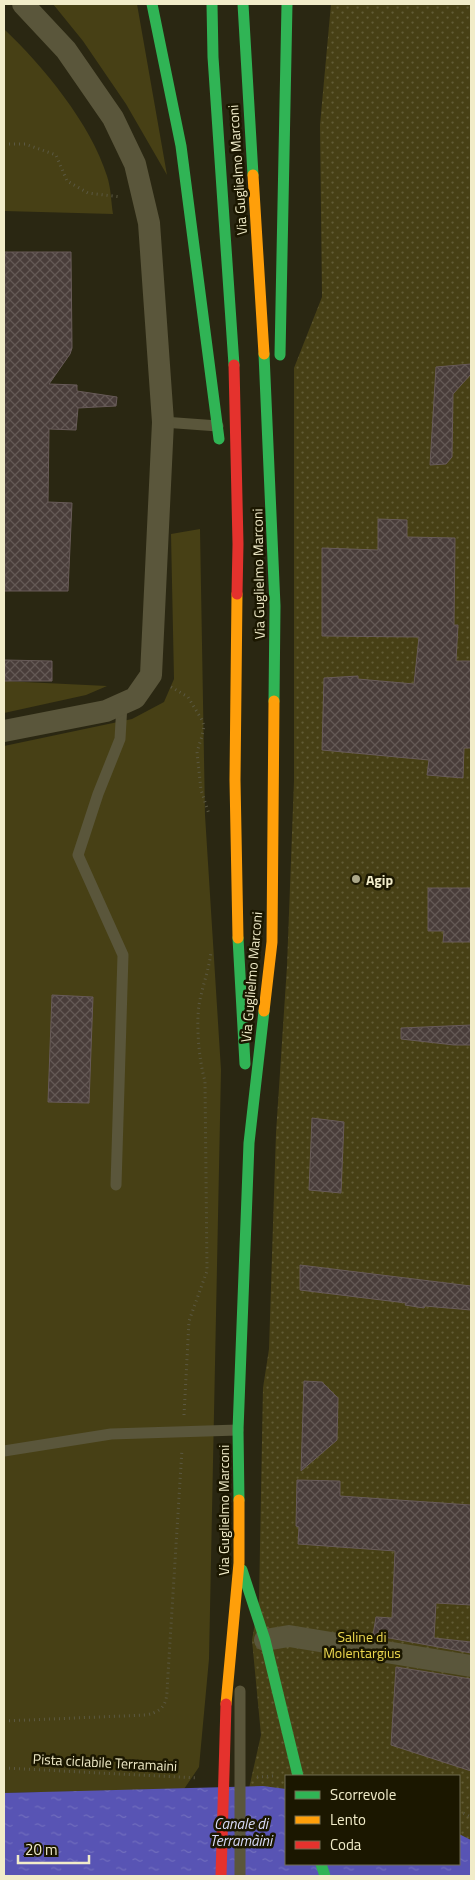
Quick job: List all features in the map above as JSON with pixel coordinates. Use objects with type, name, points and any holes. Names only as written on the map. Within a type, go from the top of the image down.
[{"type":"main road","points":[[152,4],[181,146],[218,426],[220,455]]},
{"type":"main road","name":"Via Guglielmo Marconi","points":[[212,4],[213,57],[234,359],[238,544],[235,780],[238,934],[249,1143]]},
{"type":"main road","name":"Via Guglielmo Marconi","points":[[221,1876],[225,1713],[239,1563],[238,1430],[249,1143],[272,942],[275,606],[268,425],[243,4]]},
{"type":"main road","points":[[280,367],[287,4]]},
{"type":"main road","points":[[275,606],[279,417]]},
{"type":"main road","points":[[226,583],[235,780]]},
{"type":"main road","points":[[239,1563],[265,1640],[290,1750],[298,1775]]},
{"type":"street","points":[[4,731],[106,711],[135,698],[151,675],[163,422],[149,223],[135,164],[113,118],[66,50],[23,4]]},
{"type":"street","points":[[265,1640],[289,1636],[471,1666]]},
{"type":"lane","points":[[163,422],[218,426]]},
{"type":"lane","points":[[116,1185],[123,955],[78,855],[98,794],[120,739],[122,704]]},
{"type":"lane","points":[[4,1451],[111,1434],[238,1430]]},
{"type":"lane","points":[[239,1563],[240,1876]]},
{"type":"path","points":[[4,144],[25,144],[56,155],[67,181],[88,193],[143,199]]},
{"type":"path","points":[[151,675],[188,697],[202,720],[204,726],[197,752],[201,790],[210,818]]},
{"type":"path","points":[[4,1721],[146,1715],[157,1713],[164,1706],[168,1674],[188,1321],[207,1271],[205,1089],[200,1058],[199,1006],[210,966],[212,948]]},
{"type":"path","name":"Pista ciclabile Terramaini","points":[[4,1768],[206,1778]]},
{"type":"green space","points":[[53,4],[137,4],[167,175],[126,104],[83,41]]},
{"type":"green space","name":"Saline di Molentargius","points":[[331,4],[471,4],[471,1876],[244,1876],[243,1815],[261,1735],[252,1640],[259,1600],[263,1388],[269,1349],[276,1133],[287,966],[294,781],[294,368],[322,297],[320,125]]},
{"type":"green space","points":[[4,29],[50,78],[90,136],[107,176],[113,214],[4,211]]},
{"type":"green space","points":[[200,529],[205,815],[221,1070],[209,1659],[199,1767],[184,1789],[4,1793],[4,746],[132,719],[164,702],[174,679],[171,534]]},
{"type":"green space","points":[[4,681],[107,686],[86,695],[4,713]]},
{"type":"water","name":"Canale di Terramàini","points":[[263,1786],[285,1789],[285,1865],[460,1865],[460,1834],[471,1840],[471,1876],[4,1876],[4,1793]]},
{"type":"building","points":[[4,252],[71,252],[72,348],[70,354],[49,384],[77,385],[77,391],[117,397],[116,406],[78,408],[76,430],[49,429],[48,502],[72,503],[68,591],[4,591]]},
{"type":"building","points":[[471,364],[471,374],[453,394],[452,457],[446,464],[430,465],[436,367]]},
{"type":"building","points":[[378,519],[407,520],[407,537],[455,538],[454,625],[458,625],[456,661],[471,661],[471,748],[464,748],[463,778],[427,775],[429,760],[322,750],[324,678],[358,676],[358,679],[414,684],[419,637],[322,636],[322,548],[378,550]]},
{"type":"building","points":[[4,660],[52,661],[52,681],[4,681]]},
{"type":"building","points":[[428,888],[471,888],[471,942],[443,942],[444,931],[428,931]]},
{"type":"building","points":[[52,995],[93,997],[89,1103],[48,1102]]},
{"type":"building","points":[[471,1025],[471,1045],[401,1039],[401,1028]]},
{"type":"building","points":[[312,1118],[344,1122],[341,1193],[309,1190]]},
{"type":"building","points":[[300,1265],[471,1286],[471,1310],[425,1306],[424,1308],[405,1305],[406,1303],[300,1290]]},
{"type":"building","points":[[304,1381],[322,1382],[338,1398],[337,1440],[301,1471]]},
{"type":"building","points":[[297,1480],[340,1481],[340,1496],[471,1505],[471,1605],[436,1603],[434,1638],[471,1642],[471,1653],[373,1635],[376,1617],[392,1618],[395,1551],[298,1544],[299,1527],[296,1526]]},
{"type":"building","points":[[396,1667],[471,1679],[471,1771],[391,1745]]},
{"type":"traffic: fast","points":[[152,4],[181,146],[219,439]]},
{"type":"traffic: fast","points":[[212,4],[213,57],[234,365]]},
{"type":"traffic: fast","points":[[243,4],[253,175]]},
{"type":"traffic: fast","points":[[280,355],[287,4]]},
{"type":"traffic: fast","points":[[264,354],[275,606],[274,701]]},
{"type":"traffic: fast","points":[[238,938],[245,1064]]},
{"type":"traffic: fast","points":[[239,1500],[238,1430],[249,1143],[264,1011]]},
{"type":"traffic: fast","points":[[242,1570],[265,1640],[298,1775]]},
{"type":"traffic: fast","points":[[321,1865],[325,1876]]},
{"type":"traffic: slow","points":[[253,175],[264,354]]},
{"type":"traffic: slow","points":[[237,594],[235,780],[238,938]]},
{"type":"traffic: slow","points":[[264,1011],[272,942],[274,701]]},
{"type":"traffic: slow","points":[[226,1704],[239,1563],[239,1500]]},
{"type":"traffic: jam","points":[[234,365],[238,544],[237,594]]},
{"type":"traffic: jam","points":[[221,1876],[226,1704]]},
{"type":"place","name":"Agip","points":[[356,879]]}]
